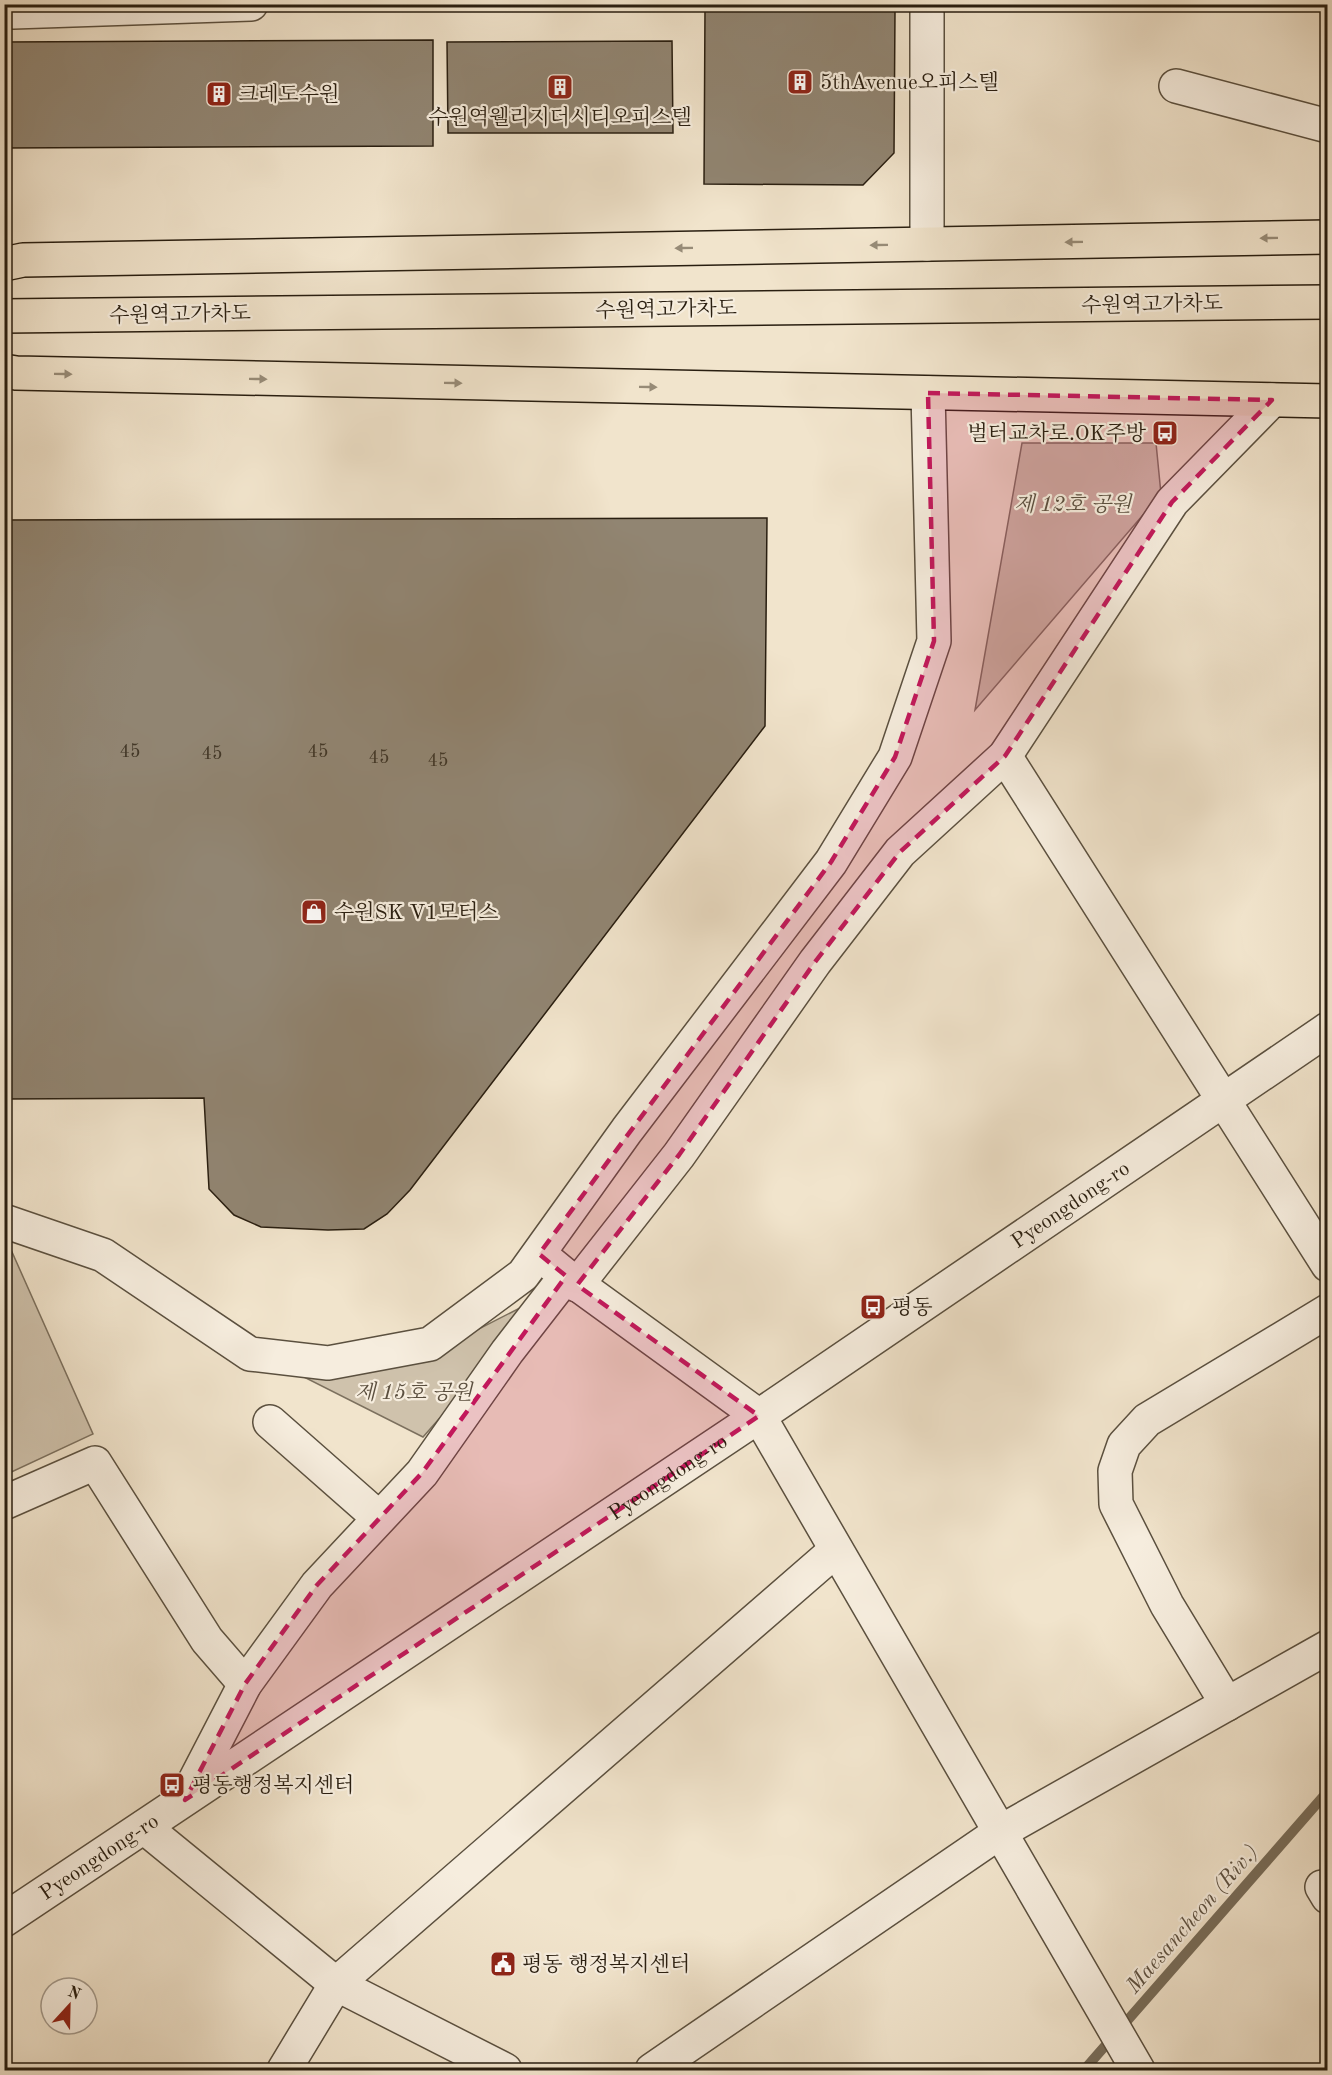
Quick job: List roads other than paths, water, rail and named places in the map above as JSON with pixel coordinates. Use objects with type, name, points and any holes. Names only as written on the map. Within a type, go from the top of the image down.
[{"type":"main road","points":[[11,259],[1328,237]]},
{"type":"main road","name":"수원역고가차도","points":[[5,316],[1328,302]]},
{"type":"main road","points":[[8,374],[1328,401]]},
{"type":"street","points":[[13,4],[13,12],[251,4]]},
{"type":"street","points":[[927,4],[927,244]]},
{"type":"street","points":[[1176,86],[1328,126]]},
{"type":"street","points":[[4,1221],[103,1254],[250,1354],[328,1363],[430,1344],[523,1275],[627,1130],[831,862],[895,757],[934,641],[928,393]]},
{"type":"street","points":[[185,1800],[245,1684],[317,1585],[422,1473],[507,1352],[679,1155],[815,962],[900,852],[1005,756],[1172,502],[1272,400]]},
{"type":"street","points":[[1005,756],[1328,1265]]},
{"type":"street","name":"Pyeongdong-ro","points":[[4,1920],[759,1416],[1328,1029]]},
{"type":"street","points":[[539,1254],[759,1416],[1133,2062]]},
{"type":"street","points":[[1227,1704],[1167,1605],[1116,1504],[1115,1471],[1124,1445],[1147,1420],[1328,1311]]},
{"type":"street","points":[[270,1422],[379,1518]]},
{"type":"street","points":[[4,1503],[95,1463],[207,1640],[245,1684]]},
{"type":"street","points":[[284,2070],[336,1984],[836,1550]]},
{"type":"street","points":[[652,2070],[1000,1832],[1328,1647]]},
{"type":"street","points":[[144,1827],[336,1984],[505,2070]]},
{"type":"waterway","name":"Maesancheon (Riv.)","points":[[1084,2070],[1328,1791]]},
{"type":"place","name":"5thAvenue오피스텔","points":[[800,82]]},
{"type":"place","name":"수원역웰리지더시티오피스텔","points":[[560,87]]},
{"type":"place","name":"크레도수원","points":[[219,94]]},
{"type":"place","name":"벌터교차로.OK주방","points":[[1165,433]]},
{"type":"place","name":"수원SK V1모터스","points":[[314,912]]},
{"type":"place","name":"평동","points":[[873,1307]]},
{"type":"place","name":"평동행정복지센터","points":[[172,1785]]},
{"type":"place","name":"평동 행정복지센터","points":[[503,1964]]},
{"type":"park label","name":"제 12호 공원","points":[[1073,504]]},
{"type":"park label","name":"제 15호 공원","points":[[414,1392]]}]
